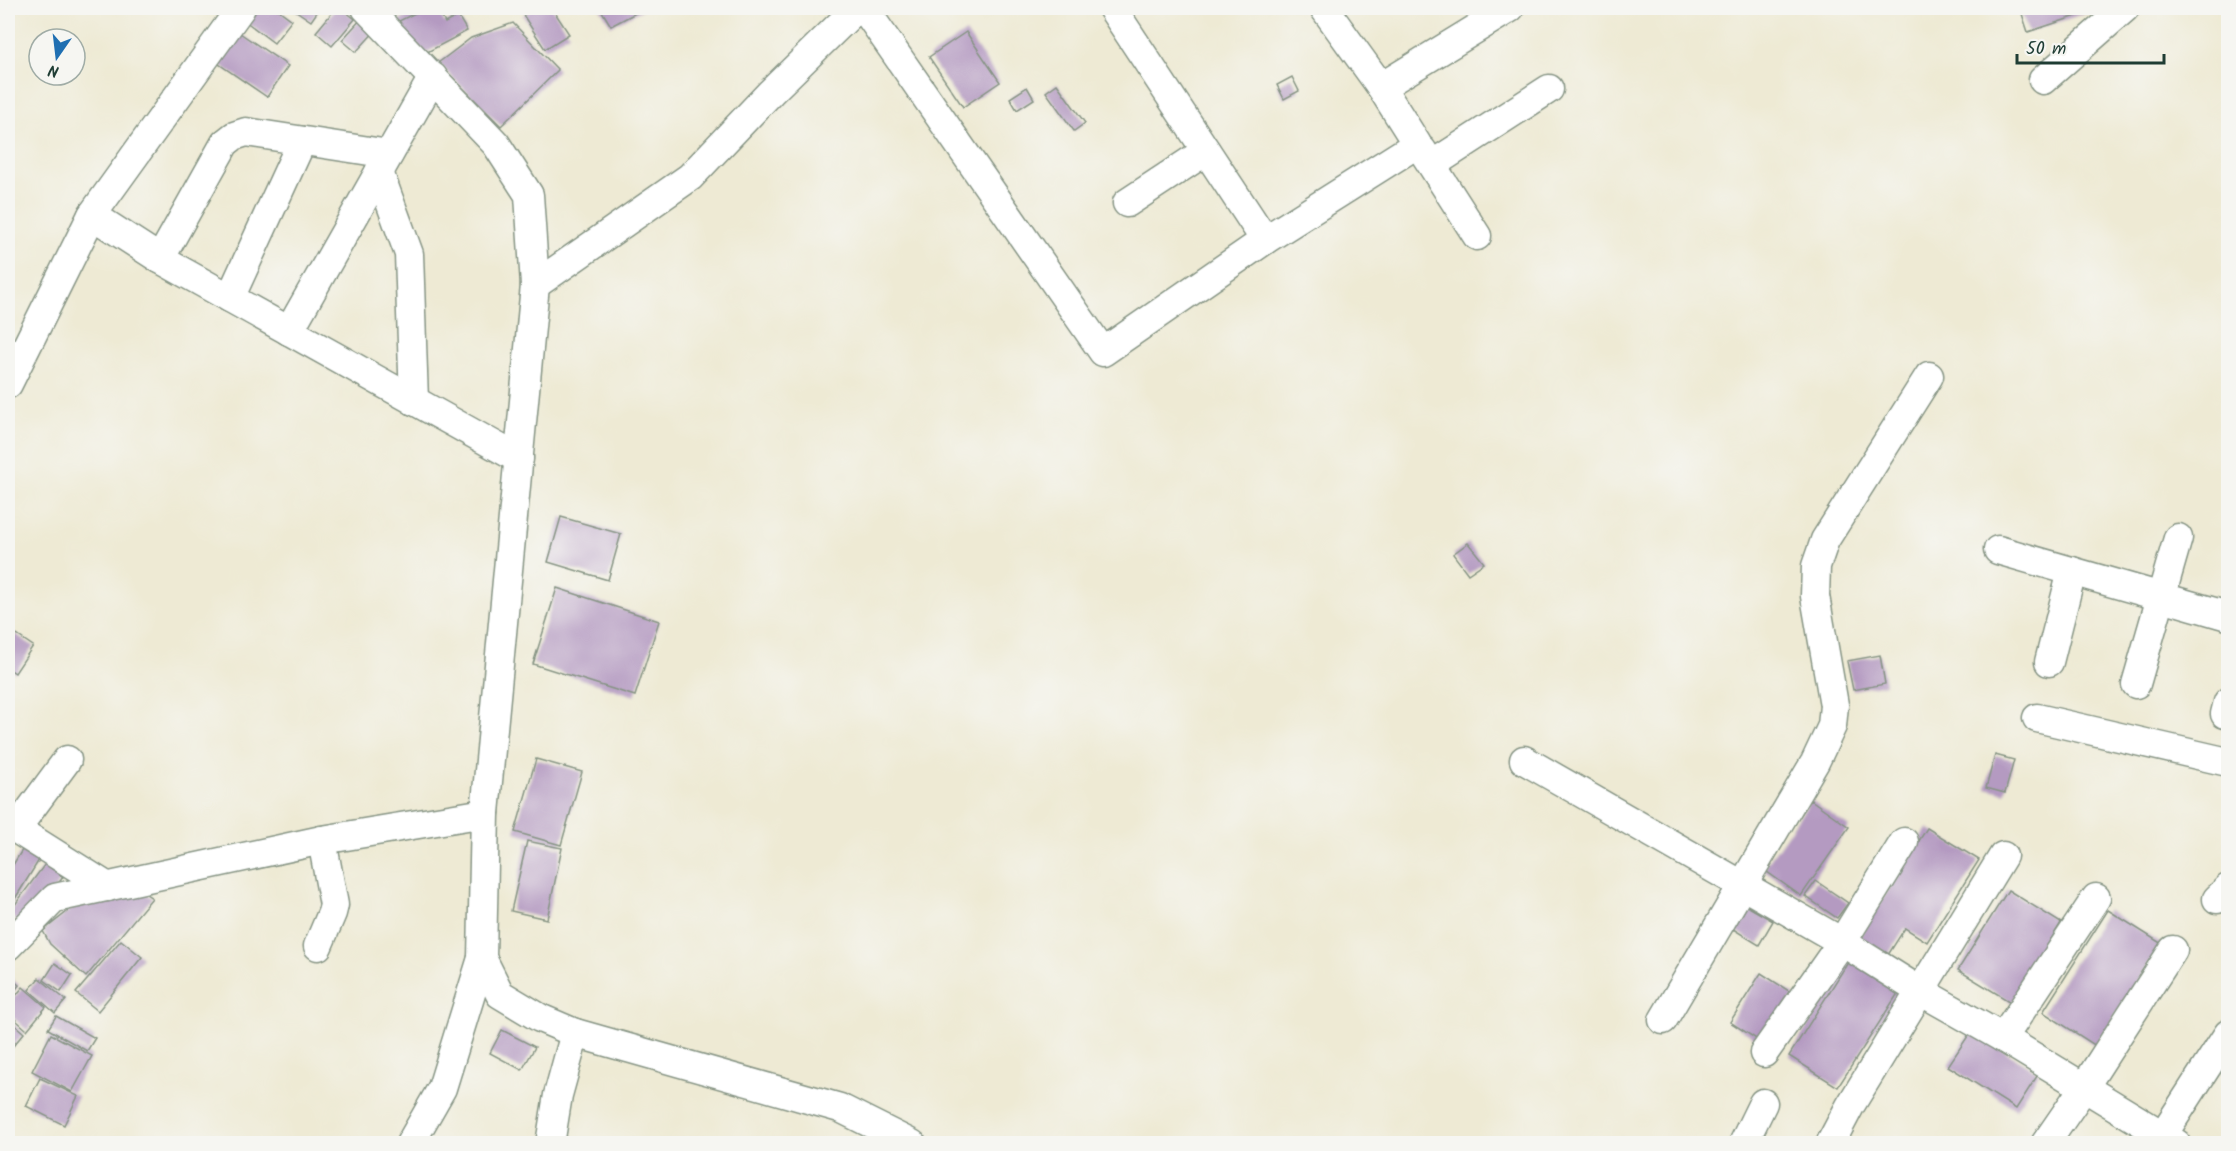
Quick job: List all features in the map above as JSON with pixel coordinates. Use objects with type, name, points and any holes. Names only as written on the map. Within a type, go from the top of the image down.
[{"type":"street","points":[[8,384],[92,215],[241,8]]},
{"type":"street","points":[[535,285],[690,177],[771,92],[857,8]]},
{"type":"street","points":[[864,8],[1103,352],[1265,240],[1549,89]]},
{"type":"street","points":[[1112,8],[1265,240]]},
{"type":"street","points":[[1324,8],[1381,87],[1477,236]]},
{"type":"street","points":[[1381,87],[1510,8]]},
{"type":"street","points":[[2043,80],[2125,8]]},
{"type":"street","points":[[375,9],[433,77],[496,144],[529,195],[535,285],[485,813],[482,958],[442,1088],[410,1143]]},
{"type":"street","points":[[289,331],[433,77]]},
{"type":"street","points":[[160,259],[225,143],[234,136],[246,132],[302,141],[384,163]]},
{"type":"street","points":[[230,298],[302,141]]},
{"type":"street","points":[[1127,203],[1206,151]]},
{"type":"street","points":[[384,163],[409,254],[414,401]]},
{"type":"street","points":[[92,215],[160,259],[519,459]]},
{"type":"street","points":[[1663,1020],[1815,762],[1832,726],[1834,705],[1815,596],[1816,566],[1825,540],[1929,376]]},
{"type":"street","points":[[2136,684],[2178,538]]},
{"type":"street","points":[[1998,550],[2229,616]]},
{"type":"street","points":[[2049,662],[2072,571]]},
{"type":"street","points":[[2037,718],[2229,762]]},
{"type":"street","points":[[67,760],[16,829],[108,887]]},
{"type":"street","points":[[1524,760],[1842,942],[1920,991],[2085,1086],[2166,1141],[2229,1034]]},
{"type":"street","points":[[8,946],[55,898],[322,840],[485,813]]},
{"type":"street","points":[[318,946],[334,905],[322,840]]},
{"type":"street","points":[[1764,1053],[1842,942],[1904,842]]},
{"type":"street","points":[[1830,1143],[1850,1106],[2002,856]]},
{"type":"street","points":[[2003,1038],[2096,898]]},
{"type":"street","points":[[2045,1143],[2085,1086],[2173,950]]},
{"type":"street","points":[[482,958],[500,994],[540,1018],[575,1033],[840,1108],[912,1143]]},
{"type":"street","points":[[550,1143],[558,1095],[575,1033]]},
{"type":"street","points":[[1743,1143],[1763,1103]]},
{"type":"building","points":[[256,8],[276,8],[292,20],[274,43],[245,21]]},
{"type":"building","points":[[296,8],[320,8],[311,21],[295,10]]},
{"type":"building","points":[[336,8],[341,8],[355,19],[332,46],[316,32]]},
{"type":"building","points":[[425,8],[437,8],[445,23],[458,16],[467,31],[418,57],[399,21]]},
{"type":"building","points":[[535,8],[552,8],[569,34],[545,49],[523,15]]},
{"type":"building","points":[[600,8],[617,9],[645,8],[611,26]]},
{"type":"building","points":[[2041,8],[2101,8],[2028,32],[2022,14]]},
{"type":"building","points":[[363,17],[377,29],[356,52],[342,40]]},
{"type":"building","points":[[513,23],[558,70],[501,126],[438,63],[471,38]]},
{"type":"building","points":[[237,31],[288,66],[267,97],[216,62]]},
{"type":"building","points":[[966,32],[1000,82],[963,107],[929,57]]},
{"type":"building","points":[[1292,77],[1299,91],[1284,99],[1277,85]]},
{"type":"building","points":[[1057,84],[1085,123],[1074,131],[1046,92]]},
{"type":"building","points":[[1027,87],[1034,99],[1017,110],[1010,98]]},
{"type":"building","points":[[561,517],[621,534],[608,580],[548,562]]},
{"type":"building","points":[[1468,543],[1484,563],[1468,574],[1453,554]]},
{"type":"building","points":[[557,588],[659,621],[635,696],[533,664]]},
{"type":"building","points":[[8,629],[33,646],[15,673],[8,668]]},
{"type":"building","points":[[1880,655],[1885,684],[1853,690],[1847,661]]},
{"type":"building","points":[[1995,755],[2014,760],[2005,793],[1986,788]]},
{"type":"building","points":[[536,759],[582,772],[561,845],[515,832]]},
{"type":"building","points":[[1811,800],[1849,827],[1801,896],[1763,869]]},
{"type":"building","points":[[1927,828],[1979,860],[1927,942],[1905,928],[1888,955],[1859,937]]},
{"type":"building","points":[[527,841],[562,848],[547,919],[511,911]]},
{"type":"building","points":[[22,850],[39,860],[8,910],[8,873]]},
{"type":"building","points":[[45,864],[63,877],[26,928],[8,914]]},
{"type":"building","points":[[1816,881],[1848,903],[1837,918],[1805,896]]},
{"type":"building","points":[[131,884],[152,898],[86,977],[50,944],[43,931],[86,897]]},
{"type":"building","points":[[2008,890],[2061,923],[2012,1003],[1958,970]]},
{"type":"building","points":[[1747,906],[1773,921],[1759,945],[1733,929]]},
{"type":"building","points":[[2108,910],[2162,944],[2096,1046],[2043,1012]]},
{"type":"building","points":[[121,940],[142,957],[98,1011],[76,993]]},
{"type":"building","points":[[1852,956],[1902,987],[1838,1087],[1789,1056]]},
{"type":"building","points":[[55,963],[72,975],[61,992],[44,980]]},
{"type":"building","points":[[1761,973],[1795,995],[1764,1044],[1730,1022]]},
{"type":"building","points":[[8,976],[19,985],[8,999]]},
{"type":"building","points":[[39,978],[66,1000],[55,1013],[29,990]]},
{"type":"building","points":[[23,987],[46,1007],[27,1030],[8,1013],[8,1005]]},
{"type":"building","points":[[56,1016],[95,1038],[87,1051],[48,1029]]},
{"type":"building","points":[[8,1019],[24,1033],[8,1052]]},
{"type":"building","points":[[502,1030],[535,1047],[522,1070],[490,1053]]},
{"type":"building","points":[[1972,1030],[2039,1073],[2016,1109],[1948,1066]]},
{"type":"building","points":[[51,1034],[92,1056],[72,1092],[32,1071]]},
{"type":"building","points":[[40,1078],[78,1096],[64,1125],[26,1106]]}]
